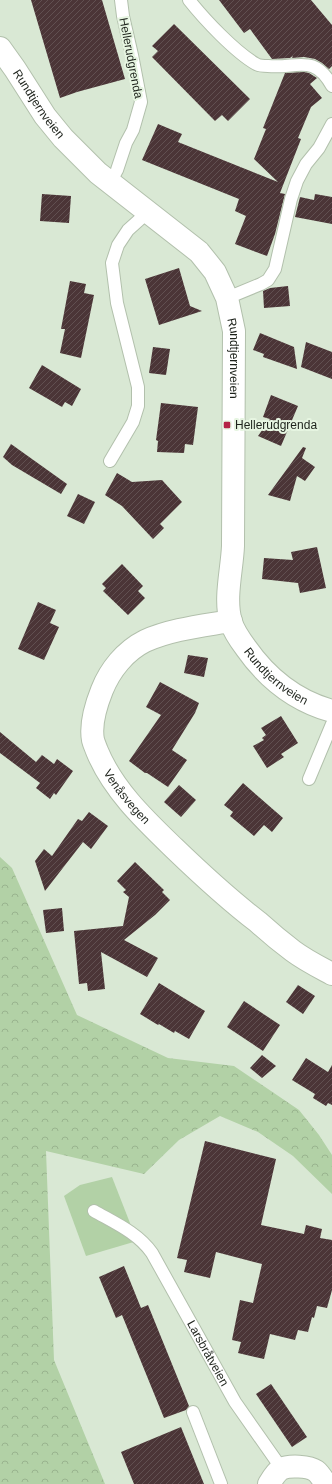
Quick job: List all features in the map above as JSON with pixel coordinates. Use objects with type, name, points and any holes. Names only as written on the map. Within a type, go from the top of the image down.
[{"type":"street","name":"Rundtjernveien","points":[[0,48],[45,116],[63,138],[98,173],[199,252],[215,272],[227,298],[234,331],[233,551],[228,592],[230,621],[237,636],[255,661],[273,679],[297,697],[318,707],[332,711]]},
{"type":"street","name":"Venåsvegen","points":[[230,621],[178,630],[145,642],[130,650],[116,666],[106,681],[97,702],[94,716],[93,740],[102,763],[112,779],[132,806],[154,829],[232,902],[293,951],[332,974]]},
{"type":"street","name":"Larsbråtveien","points":[[275,1476],[305,1467],[316,1471],[326,1484]]},
{"type":"lane","name":"Hellerudgrenda","points":[[110,183],[117,170],[126,143],[133,130],[140,102],[121,0]]},
{"type":"lane","points":[[189,0],[235,48],[257,65],[277,67],[306,64],[320,70],[332,86]]},
{"type":"lane","points":[[227,298],[268,280],[275,269],[291,199],[297,181],[306,164],[319,148],[332,124]]},
{"type":"lane","points":[[110,461],[133,422],[138,406],[138,387],[117,303],[112,263],[118,245],[128,230],[148,212]]},
{"type":"lane","points":[[309,779],[332,724]]},
{"type":"lane","name":"Larsbråtveien","points":[[94,1211],[137,1236],[152,1253],[275,1476]]},
{"type":"lane","points":[[193,1412],[221,1484]]},
{"type":"green space","points":[[0,857],[12,868],[77,1015],[168,1058],[234,1066],[299,1110],[319,1135],[332,1155],[332,1194],[293,1156],[258,1132],[220,1116],[179,1140],[144,1174],[46,1151],[54,1360],[105,1484],[0,1484]]},
{"type":"green space","points":[[112,1177],[137,1241],[86,1256],[64,1196],[80,1185]]},
{"type":"building","points":[[31,0],[102,0],[125,79],[60,98]]},
{"type":"building","points":[[219,0],[311,0],[332,25],[332,66],[329,69],[315,59],[304,57],[292,58],[293,56],[290,58],[272,59],[250,29],[244,33]]},
{"type":"building","points":[[174,24],[250,99],[228,121],[222,115],[215,121],[152,57],[158,51],[152,46]]},
{"type":"building","points":[[304,72],[317,78],[310,84],[322,98],[311,107],[298,138],[301,139],[280,193],[285,194],[275,234],[267,256],[235,244],[246,216],[235,211],[239,199],[142,160],[158,124],[182,134],[178,142],[278,182],[254,159],[266,129],[263,128],[285,73]]},
{"type":"building","points":[[42,194],[71,196],[69,223],[40,221]]},
{"type":"building","points":[[315,194],[332,197],[332,224],[295,217],[300,197],[314,200]]},
{"type":"building","points":[[179,268],[190,306],[202,311],[159,325],[145,279]]},
{"type":"building","points":[[70,281],[86,284],[84,293],[94,295],[81,358],[60,353],[65,329],[61,329]]},
{"type":"building","points":[[288,286],[290,306],[264,308],[263,291],[270,288]]},
{"type":"building","points":[[260,333],[294,347],[297,369],[263,357],[264,354],[253,350]]},
{"type":"building","points":[[306,342],[332,352],[332,379],[301,367]]},
{"type":"building","points":[[153,347],[170,349],[166,375],[149,373]]},
{"type":"building","points":[[42,365],[81,389],[72,406],[65,402],[62,407],[29,388]]},
{"type":"building","points":[[271,395],[298,406],[281,446],[258,436],[270,419],[263,417]]},
{"type":"building","points":[[161,403],[198,407],[193,445],[185,444],[184,453],[157,452],[158,441],[156,440]]},
{"type":"building","points":[[11,444],[67,484],[61,494],[12,465],[3,457]]},
{"type":"building","points":[[303,447],[306,448],[302,458],[315,467],[305,481],[297,476],[290,501],[268,495]]},
{"type":"building","points":[[117,473],[132,482],[162,480],[182,502],[160,524],[164,528],[153,539],[122,506],[105,495]]},
{"type":"building","points":[[78,494],[95,502],[84,524],[67,516]]},
{"type":"building","points":[[317,547],[326,588],[300,593],[298,583],[262,579],[264,558],[293,560],[291,552]]},
{"type":"building","points":[[122,564],[143,586],[138,591],[145,598],[128,615],[103,591],[106,588],[102,584]]},
{"type":"building","points":[[38,602],[56,610],[50,623],[59,627],[44,660],[18,649]]},
{"type":"building","points":[[188,655],[208,658],[204,677],[184,673]]},
{"type":"building","points":[[160,682],[199,703],[195,713],[172,750],[187,760],[168,787],[129,761],[161,715],[146,707]]},
{"type":"building","points":[[281,716],[298,743],[281,754],[284,757],[267,768],[253,746],[264,740],[262,738],[266,735],[261,728]]},
{"type":"building","points":[[0,732],[36,762],[42,755],[54,764],[57,759],[73,771],[56,795],[54,793],[50,799],[36,788],[40,783],[0,753]]},
{"type":"building","points":[[243,783],[283,818],[272,832],[264,825],[254,836],[230,816],[233,812],[224,805]]},
{"type":"building","points":[[179,785],[196,800],[181,817],[164,802]]},
{"type":"building","points":[[89,812],[108,826],[91,849],[83,842],[45,891],[35,861],[44,849],[52,856],[78,819],[82,821]]},
{"type":"building","points":[[135,862],[164,890],[162,892],[170,900],[155,915],[124,940],[158,958],[147,977],[101,952],[105,989],[88,991],[87,983],[79,984],[74,931],[123,926],[129,897],[123,892],[126,890],[117,881]]},
{"type":"building","points":[[62,908],[64,931],[46,933],[43,910]]},
{"type":"building","points":[[159,983],[205,1011],[189,1039],[175,1031],[174,1033],[159,1024],[158,1025],[140,1014]]},
{"type":"building","points":[[298,985],[315,996],[303,1014],[286,1002]]},
{"type":"building","points":[[244,1001],[280,1025],[263,1051],[227,1027]]},
{"type":"building","points":[[262,1055],[276,1066],[262,1078],[250,1068]]},
{"type":"building","points":[[306,1058],[328,1072],[332,1065],[332,1105],[328,1103],[326,1106],[313,1098],[315,1094],[292,1080]]},
{"type":"building","points":[[205,1141],[276,1159],[261,1225],[304,1234],[306,1225],[322,1229],[320,1238],[332,1240],[332,1290],[327,1308],[317,1306],[308,1332],[298,1330],[295,1340],[270,1334],[264,1359],[238,1353],[241,1342],[232,1340],[240,1300],[253,1303],[262,1264],[216,1252],[210,1278],[184,1272],[187,1260],[177,1258]]},
{"type":"building","points":[[124,1266],[141,1308],[148,1305],[189,1406],[186,1410],[164,1418],[122,1315],[116,1318],[99,1277]]},
{"type":"building","points":[[271,1384],[307,1437],[292,1447],[256,1394]]},
{"type":"building","points":[[181,1427],[204,1484],[134,1484],[121,1452]]},
{"type":"place","name":"Hellerudgrenda","points":[[227,425]]}]
